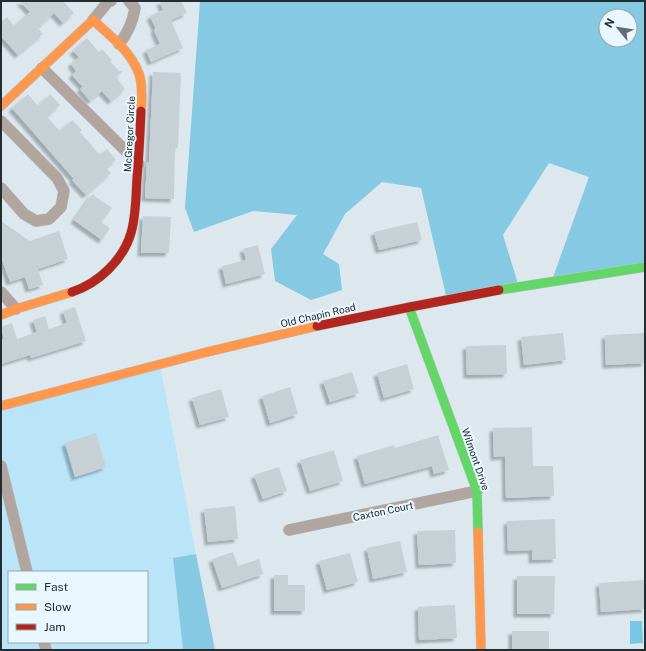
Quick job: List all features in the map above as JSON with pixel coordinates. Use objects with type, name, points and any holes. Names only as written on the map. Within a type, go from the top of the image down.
[{"type":"street","points":[[1,106],[93,20],[108,2],[111,1]]},
{"type":"street","points":[[119,44],[134,20],[134,8],[129,1]]},
{"type":"street","name":"McGregor Circle","points":[[1,315],[16,308],[85,287],[102,275],[117,260],[128,243],[134,223],[142,85],[137,65],[131,56],[93,20]]},
{"type":"street","points":[[42,68],[138,164]]},
{"type":"street","points":[[1,122],[57,178],[64,191],[61,207],[49,219],[36,221],[24,214],[1,188]]},
{"type":"street","name":"Old Chapin Road","points":[[1,406],[270,337],[409,307],[552,280],[645,267]]},
{"type":"street","points":[[1,292],[16,308]]},
{"type":"street","name":"Wilmont Drive","points":[[409,307],[477,491],[481,650]]},
{"type":"street","points":[[1,466],[27,571]]},
{"type":"street","name":"Caxton Court","points":[[289,530],[477,491]]},
{"type":"shaded area","points":[[200,1],[645,1],[645,267],[552,280],[589,177],[549,163],[503,235],[519,287],[447,300],[421,188],[382,182],[345,214],[323,254],[339,264],[342,290],[311,300],[275,281],[271,249],[297,215],[253,211],[194,232],[185,208]]},
{"type":"shaded area","points":[[160,365],[196,554],[173,559],[183,650],[1,650],[1,406]]},
{"type":"shaded area","points":[[196,554],[215,650],[183,650],[173,558]]},
{"type":"shaded area","points":[[630,621],[642,621],[643,643],[630,644]]},
{"type":"building","points":[[20,1],[63,1],[74,13],[63,23],[54,13],[38,28],[43,34],[18,55],[1,36],[1,22],[7,17],[14,26],[30,12]]},
{"type":"building","points":[[160,1],[181,1],[187,13],[171,20],[183,48],[151,62],[146,50],[160,44],[154,30],[156,29],[150,16],[163,10]]},
{"type":"building","points":[[87,38],[99,52],[102,49],[119,71],[123,71],[116,77],[125,89],[111,101],[102,91],[90,101],[80,89],[83,87],[72,75],[76,71],[71,64],[79,57],[73,51]]},
{"type":"building","points":[[153,72],[181,73],[178,148],[175,148],[174,199],[145,198],[147,162],[149,162]]},
{"type":"building","points":[[28,94],[38,106],[50,94],[60,105],[47,117],[60,131],[72,120],[82,130],[80,132],[100,155],[107,149],[116,160],[106,168],[111,173],[86,195],[72,180],[74,179],[12,108]]},
{"type":"building","points":[[92,194],[112,208],[101,222],[110,228],[102,240],[74,220]]},
{"type":"building","points":[[143,216],[171,217],[169,253],[141,253]]},
{"type":"building","points":[[1,221],[30,241],[59,231],[68,259],[38,269],[43,285],[29,289],[25,277],[10,282],[1,257]]},
{"type":"building","points":[[417,222],[422,240],[379,250],[374,232]]},
{"type":"building","points":[[258,245],[265,274],[226,284],[222,266],[246,260],[243,249]]},
{"type":"building","points":[[75,307],[86,341],[31,358],[30,355],[1,364],[1,340],[4,339],[1,327],[12,323],[17,339],[37,332],[33,320],[45,316],[49,329],[67,323],[63,311]]},
{"type":"building","points":[[563,333],[566,360],[524,365],[521,337]]},
{"type":"building","points":[[645,333],[645,363],[606,365],[605,335]]},
{"type":"building","points":[[506,345],[507,374],[467,375],[466,346]]},
{"type":"building","points":[[407,364],[414,389],[384,398],[377,373]]},
{"type":"building","points":[[352,372],[359,393],[330,402],[323,381]]},
{"type":"building","points":[[290,387],[298,414],[270,423],[262,396]]},
{"type":"building","points":[[221,389],[229,417],[200,425],[192,398]]},
{"type":"building","points":[[532,427],[533,466],[553,466],[554,496],[506,498],[505,456],[494,457],[493,428]]},
{"type":"building","points":[[96,433],[106,467],[75,477],[65,443]]},
{"type":"building","points":[[438,435],[449,470],[434,474],[432,466],[365,484],[357,456],[394,445],[395,448]]},
{"type":"building","points":[[334,450],[343,481],[310,491],[300,460]]},
{"type":"building","points":[[279,467],[287,491],[263,499],[254,475]]},
{"type":"building","points":[[235,506],[238,539],[208,542],[204,509]]},
{"type":"building","points":[[555,519],[556,559],[532,560],[532,550],[508,551],[507,521]]},
{"type":"building","points":[[455,530],[456,563],[419,565],[417,531]]},
{"type":"building","points":[[400,541],[407,572],[373,579],[367,548]]},
{"type":"building","points":[[233,552],[238,566],[259,559],[263,574],[222,588],[212,559]]},
{"type":"building","points":[[350,553],[358,582],[327,590],[319,561]]},
{"type":"building","points":[[274,575],[288,575],[288,585],[305,585],[305,611],[274,611]]},
{"type":"building","points":[[517,576],[555,576],[554,614],[517,614]]},
{"type":"building","points":[[645,580],[645,609],[601,612],[599,583]]},
{"type":"building","points":[[455,605],[457,638],[419,640],[418,607]]},
{"type":"building","points":[[512,631],[549,631],[549,650],[512,650]]},
{"type":"traffic: fast","points":[[499,290],[645,267]]},
{"type":"traffic: fast","points":[[409,307],[477,491],[478,532]]},
{"type":"traffic: slow","points":[[1,106],[93,20],[119,44],[131,58],[139,74],[141,83],[141,111]]},
{"type":"traffic: slow","points":[[1,315],[72,292]]},
{"type":"traffic: slow","points":[[1,406],[203,353],[317,326]]},
{"type":"traffic: slow","points":[[478,532],[481,650]]},
{"type":"traffic: jam","points":[[72,292],[91,283],[109,269],[122,252],[131,233],[135,213],[141,111]]},
{"type":"traffic: jam","points":[[317,326],[499,290]]}]
